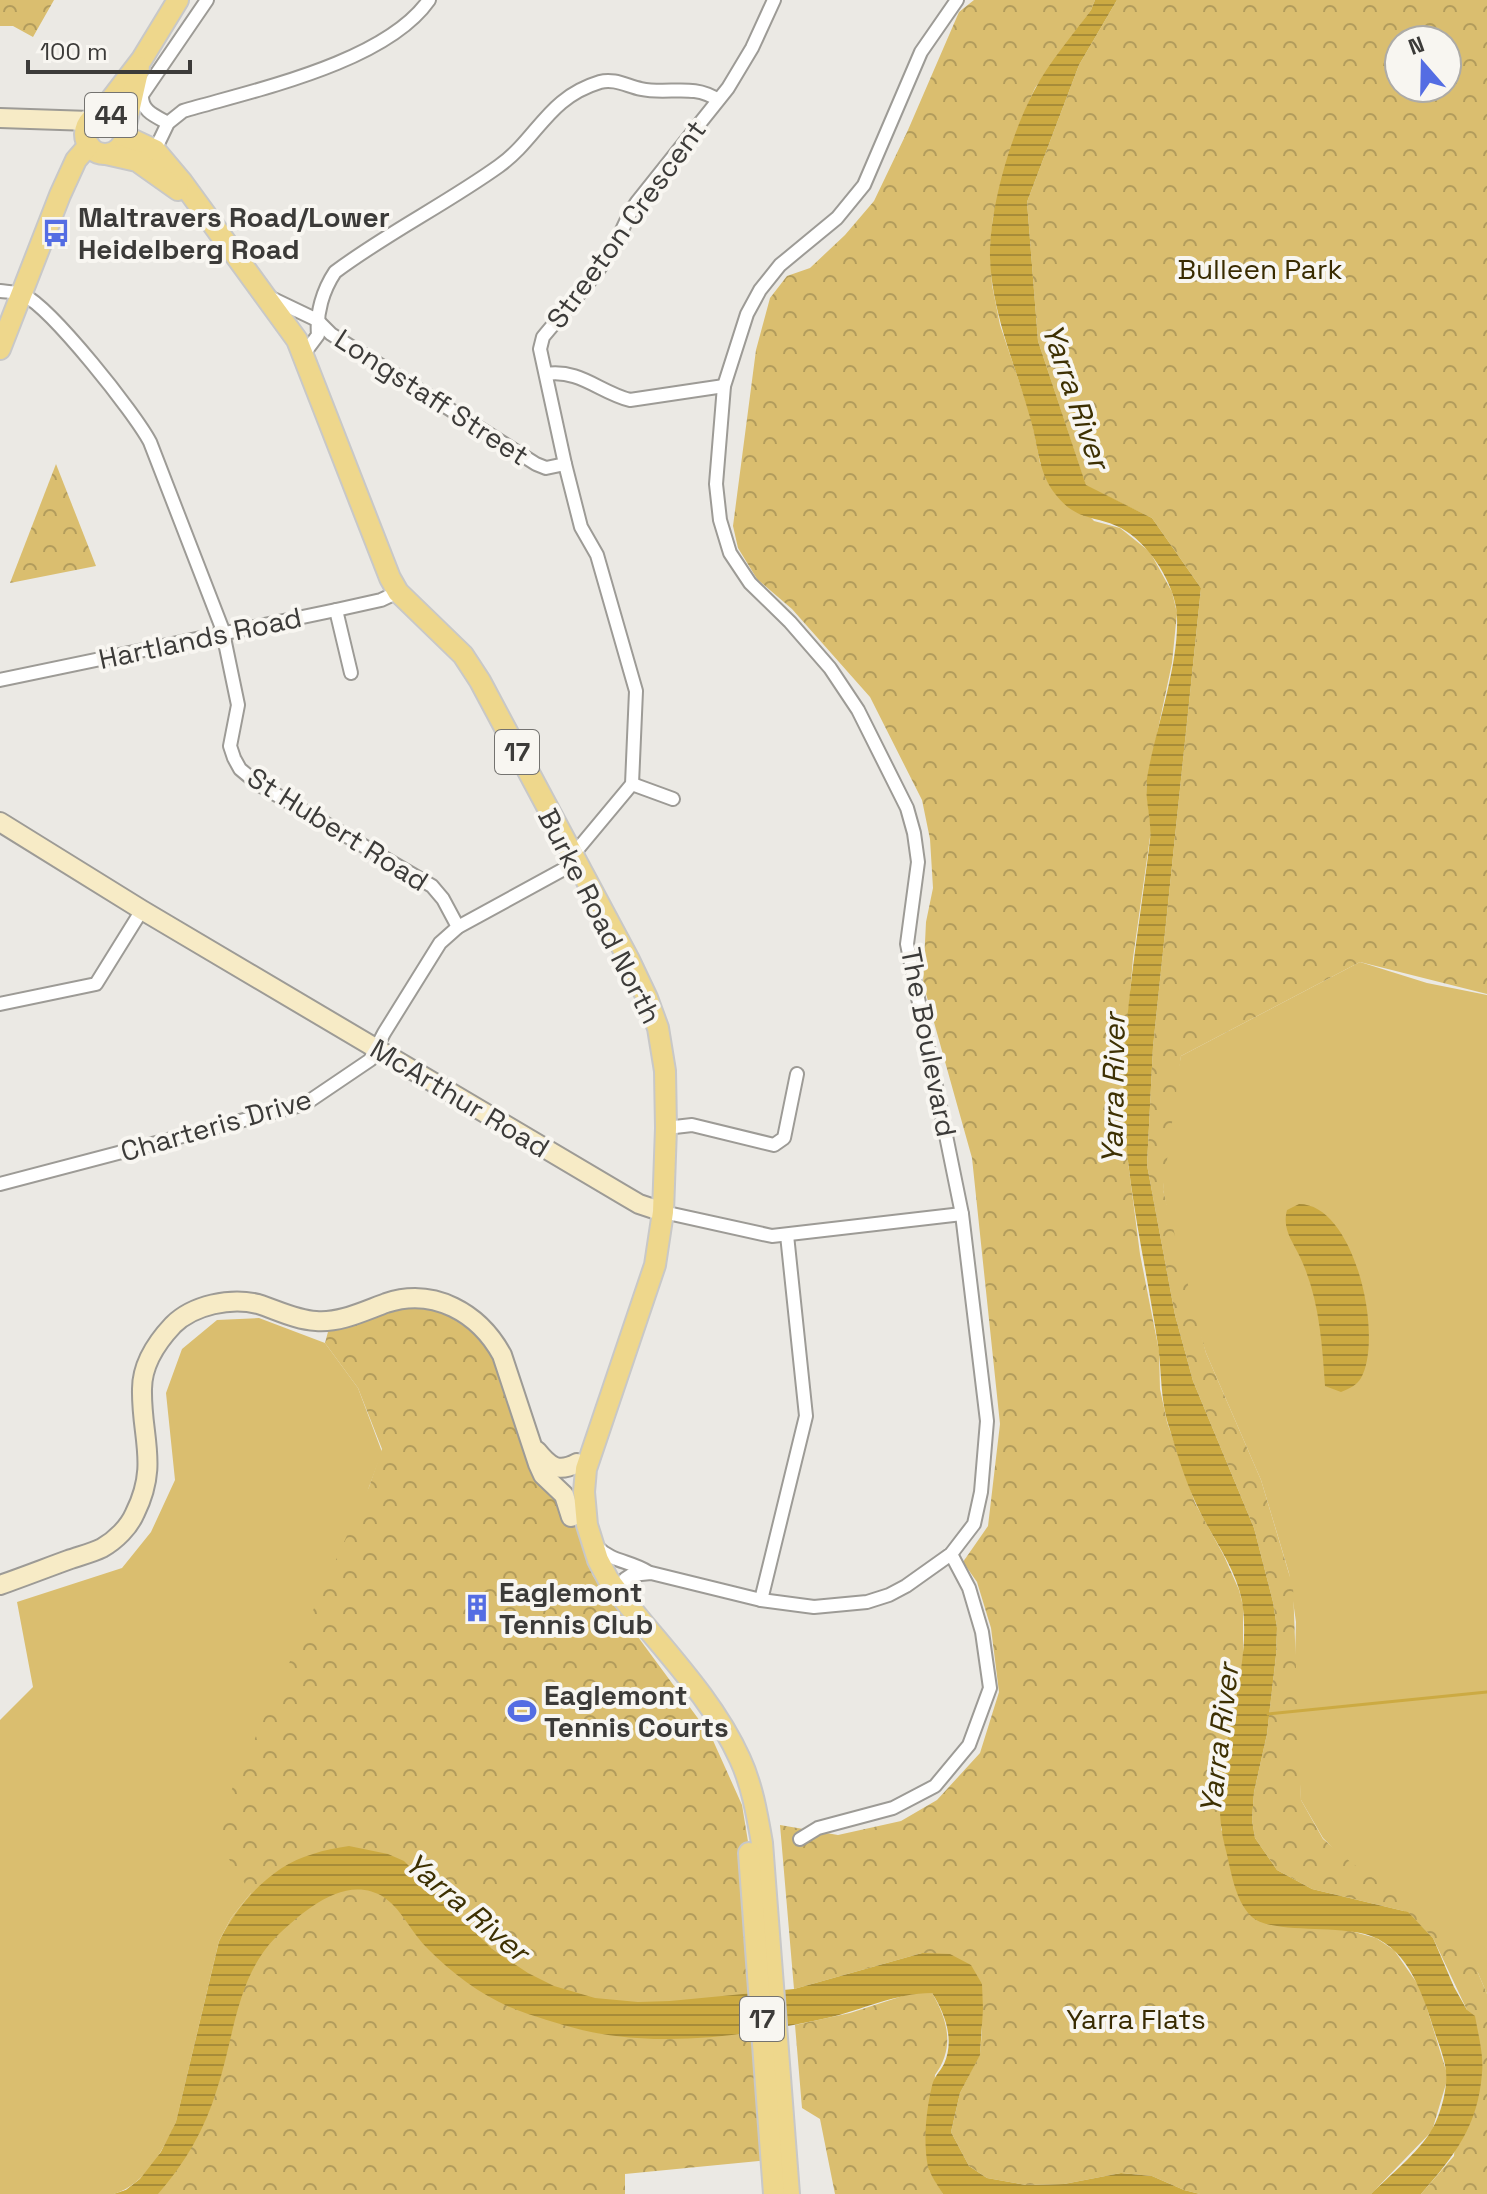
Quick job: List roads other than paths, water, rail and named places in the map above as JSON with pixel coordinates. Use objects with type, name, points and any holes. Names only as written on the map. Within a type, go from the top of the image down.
[{"type":"main road","name":"44","points":[[0,349],[60,195],[178,0]]},
{"type":"main road","name":"44","points":[[95,138],[119,149],[142,59]]},
{"type":"main road","name":"44","points":[[95,138],[116,117],[125,133]]},
{"type":"main road","name":"Burke Road North","points":[[125,133],[146,155],[182,182],[300,347],[398,592],[463,655],[480,681],[629,960],[658,1028],[665,1071],[666,1128],[663,1212],[655,1265],[586,1469],[584,1508],[592,1542],[608,1579],[701,1696],[740,1760],[751,1791],[762,1843],[761,1907]]},
{"type":"main road","points":[[95,138],[146,155]]},
{"type":"main road","name":"Burke Road North","points":[[616,1377],[602,1394],[577,1463],[571,1517],[589,1567],[719,1746],[739,1794],[761,1907]]},
{"type":"main road","name":"17","points":[[761,1907],[777,2130],[789,2194]]},
{"type":"main road","name":"17","points":[[774,2194],[777,2130]]},
{"type":"street","points":[[168,123],[147,110],[142,104],[142,95],[207,0]]},
{"type":"street","points":[[146,155],[168,123],[183,111],[321,71],[354,56],[406,22],[429,0]]},
{"type":"street","name":"Streeton Crescent","points":[[565,464],[540,349],[543,337],[616,244],[624,220],[637,202],[718,100],[752,48],[774,0]]},
{"type":"street","name":"The Boulevard","points":[[592,1542],[611,1558],[651,1573],[761,1600],[814,1607],[867,1602],[889,1595],[951,1554],[974,1524],[981,1492],[987,1421],[954,1163],[925,1041],[907,944],[918,862],[914,833],[907,808],[858,710],[830,668],[750,583],[730,553],[720,520],[716,484],[724,386],[736,342],[760,290],[780,265],[837,218],[864,185],[921,52],[957,0]]},
{"type":"street","points":[[300,347],[317,320],[335,272],[501,164],[563,99],[604,81],[643,90],[689,89],[708,93],[718,100]]},
{"type":"street","points":[[0,118],[55,120],[95,138]]},
{"type":"street","points":[[0,291],[22,294]]},
{"type":"street","name":"St Hubert Road","points":[[22,294],[49,313],[144,431],[222,634],[238,705],[230,746],[240,769],[258,784],[432,886],[458,927]]},
{"type":"street","name":"Longstaff Street","points":[[264,294],[317,320],[331,334],[536,464],[546,468],[565,464],[581,527],[597,555],[636,691],[632,784]]},
{"type":"street","points":[[546,374],[570,373],[616,397],[630,400],[724,386]]},
{"type":"street","name":"Hartlands Road","points":[[0,680],[336,610],[381,600],[398,592]]},
{"type":"street","points":[[336,610],[351,673]]},
{"type":"street","points":[[573,859],[632,784],[673,799]]},
{"type":"street","name":"McArthur Road","points":[[0,822],[142,910],[639,1204],[772,1236],[962,1214]]},
{"type":"street","name":"Charteris Drive","points":[[0,1184],[305,1104],[370,1060],[440,943],[458,927],[573,859]]},
{"type":"street","points":[[0,1004],[96,984],[142,910]]},
{"type":"street","points":[[666,1128],[692,1125],[774,1145],[784,1138],[788,1129],[797,1074]]},
{"type":"street","points":[[761,1600],[806,1416],[787,1235]]},
{"type":"street","points":[[0,1585],[102,1548],[131,1521],[149,1476],[142,1387],[148,1359],[177,1322],[205,1306],[232,1302],[254,1303],[316,1321],[355,1315],[390,1302],[419,1298],[444,1302],[480,1324],[502,1355],[543,1475],[564,1495],[571,1517]]},
{"type":"street","points":[[535,1449],[550,1466],[558,1469],[577,1463]]},
{"type":"street","points":[[800,1839],[818,1828],[893,1808],[935,1786],[969,1745],[990,1688],[982,1632],[974,1603],[951,1554]]},
{"type":"street","points":[[631,1608],[625,1579],[631,1575],[651,1573]]},
{"type":"waterway","points":[[1268,1714],[1487,1692]]},
{"type":"place","name":"Maltravers Road/Lower Heidelberg Road","points":[[56,233]]},
{"type":"place","name":"Eaglemont Tennis Club","points":[[477,1608]]},
{"type":"place","name":"Eaglemont Tennis Courts","points":[[522,1711]]},
{"type":"park label","name":"Bulleen Park","points":[[1260,269]]},
{"type":"park label","name":"Yarra Flats","points":[[1136,2019]]},
{"type":"water label","name":"Yarra River","points":[[1076,396]]},
{"type":"water label","name":"Yarra River","points":[[1113,1089]]},
{"type":"water label","name":"Yarra River","points":[[1219,1739]]},
{"type":"water label","name":"Yarra River","points":[[467,1907]]}]
